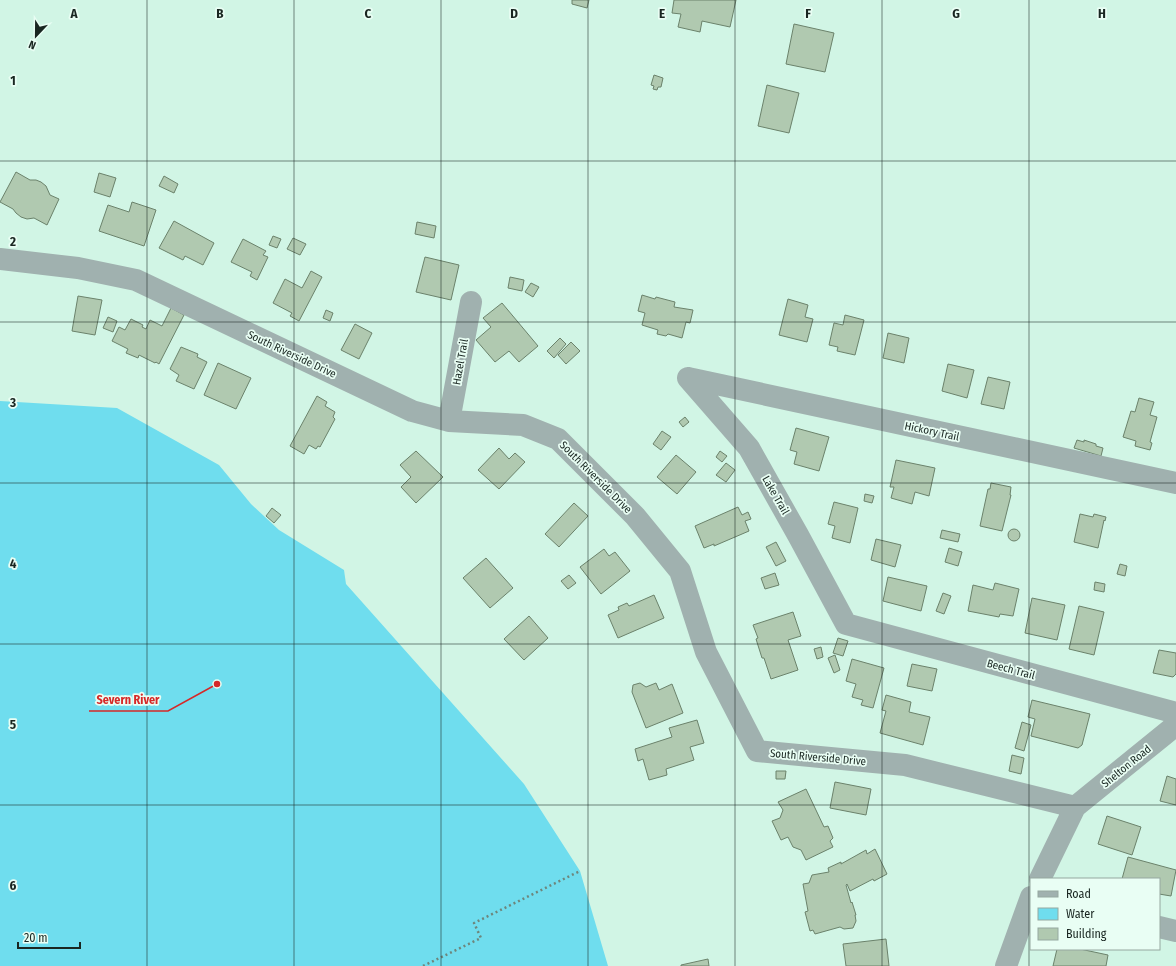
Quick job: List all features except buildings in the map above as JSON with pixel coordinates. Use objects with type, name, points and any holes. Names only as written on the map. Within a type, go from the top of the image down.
[{"type":"street","name":"South Riverside Drive","points":[[0,259],[78,268],[136,280],[412,411],[449,421],[523,425],[558,439],[635,516],[680,571],[706,652],[757,751],[905,765],[1075,807]]},
{"type":"street","name":"Hazel Trail","points":[[449,421],[471,302]]},
{"type":"street","name":"Hickory Trail","points":[[688,378],[1176,483]]},
{"type":"street","name":"Lake Trail","points":[[688,378],[749,448],[846,624]]},
{"type":"street","name":"Beech Trail","points":[[846,624],[1176,713]]},
{"type":"street","name":"Shelton Road","points":[[1075,807],[1176,725]]},
{"type":"street","points":[[1040,878],[1075,807]]},
{"type":"street","points":[[1006,966],[1030,900]]},
{"type":"street","points":[[1160,927],[1176,931]]},
{"type":"path","points":[[423,966],[481,938],[474,923],[580,871]]},
{"type":"water","points":[[0,401],[117,408],[219,465],[251,504],[279,530],[344,570],[346,584],[524,784],[580,871],[608,966],[0,966]]},
{"type":"place","name":"Severn River","points":[[217,684]]}]
